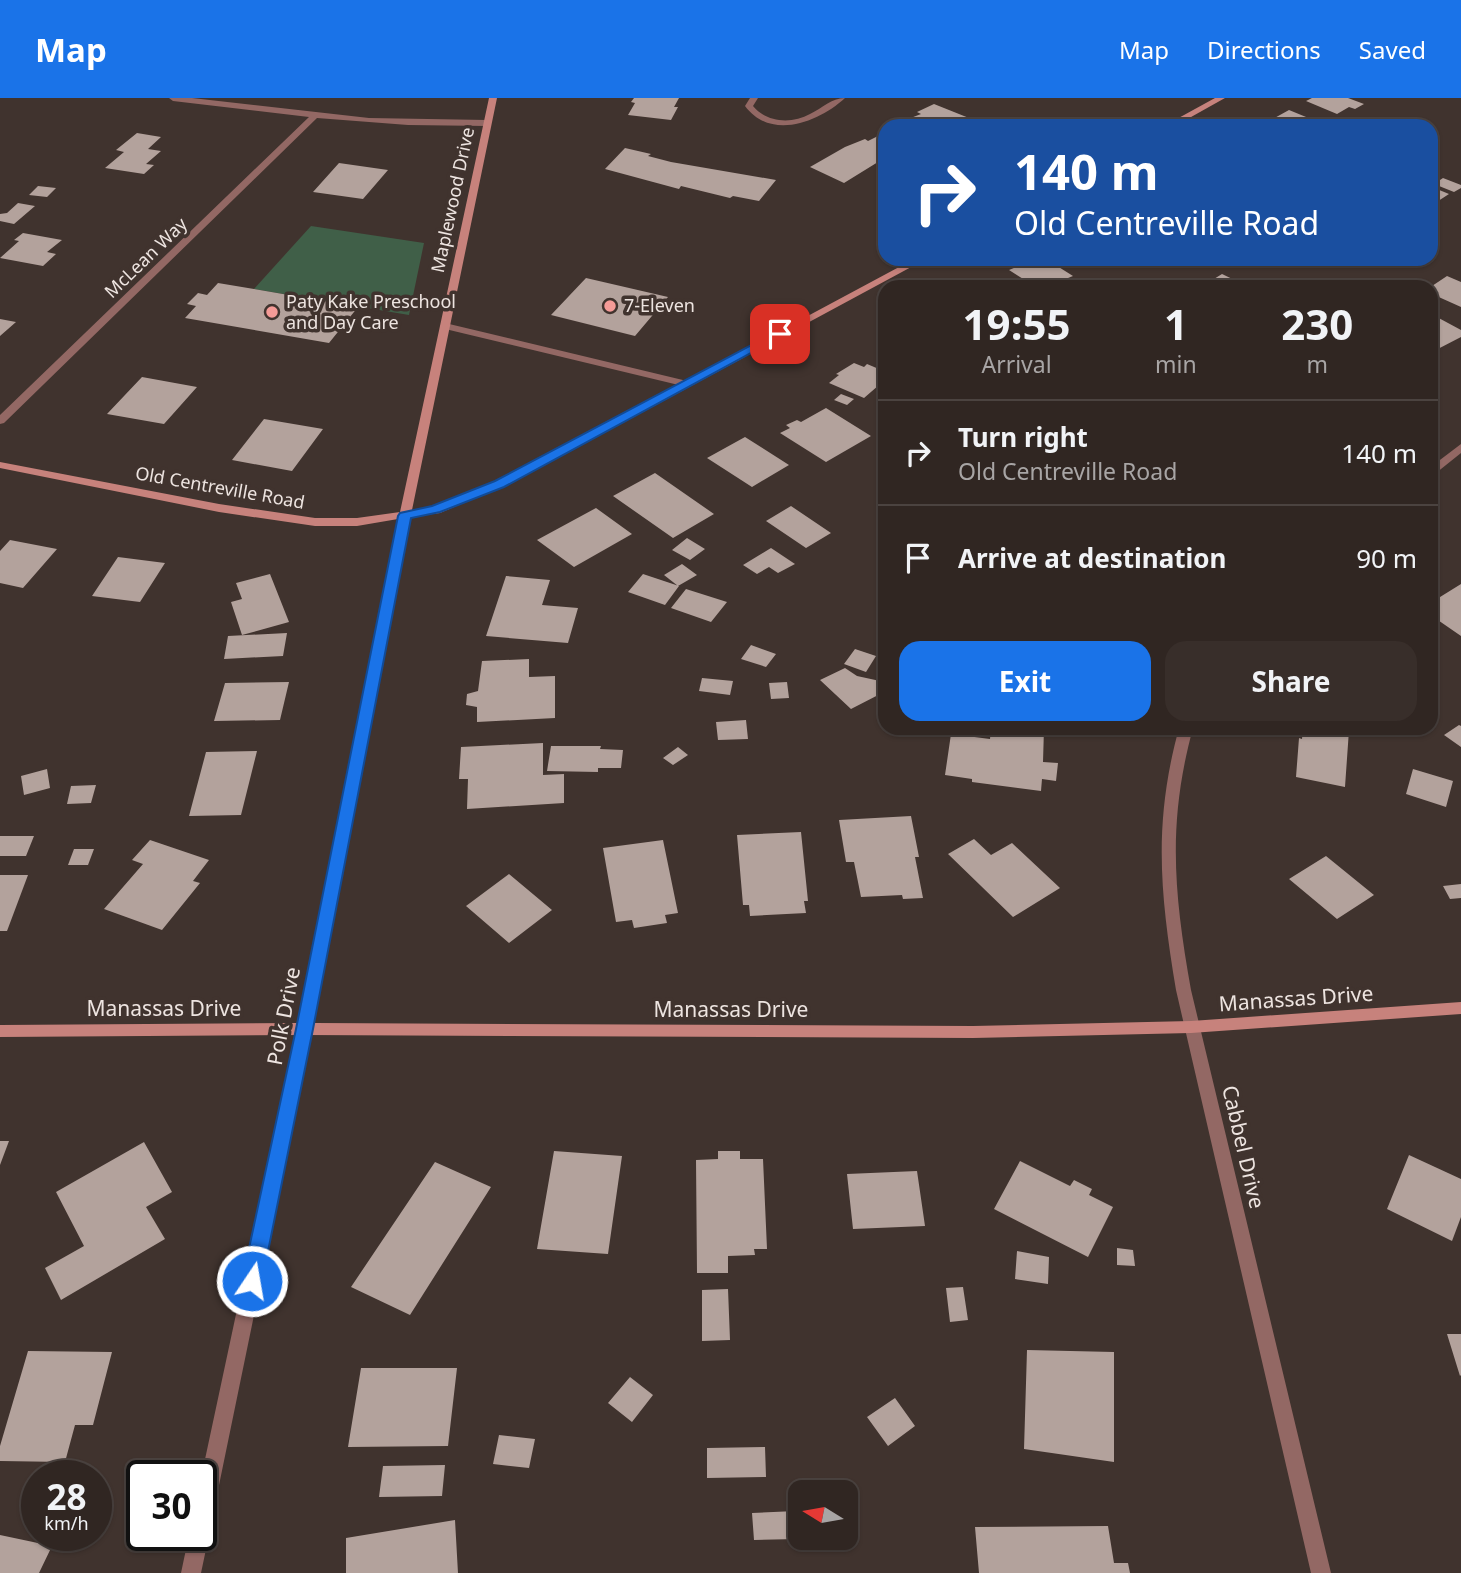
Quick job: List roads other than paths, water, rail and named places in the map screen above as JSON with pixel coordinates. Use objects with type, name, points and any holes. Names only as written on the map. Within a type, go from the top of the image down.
[{"type":"main road","name":"Maplewood Drive","points":[[405,516],[493,98]]},
{"type":"main road","points":[[1181,119],[1221,98]]},
{"type":"main road","name":"Old Centreville Road","points":[[881,280],[907,266]]},
{"type":"main road","name":"Old Centreville Road","points":[[0,465],[271,517],[315,522],[357,522],[436,510],[487,490],[878,282]]},
{"type":"main road","name":"Polk Drive","points":[[305,1029],[405,516]]},
{"type":"main road","name":"Manassas Drive","points":[[0,1031],[305,1029],[973,1032],[1191,1027],[1461,1008]]},
{"type":"street","points":[[173,98],[314,117],[384,123],[487,123]]},
{"type":"street","points":[[754,98],[750,106],[753,113],[762,119],[786,123],[811,118],[841,98]]},
{"type":"street","name":"McLean Way","points":[[0,421],[314,117]]},
{"type":"street","points":[[444,326],[687,384]]},
{"type":"street","points":[[1438,466],[1461,447]]},
{"type":"street","name":"Cabbel Drive","points":[[1184,735],[1175,761],[1167,821],[1167,884],[1175,945],[1191,1027],[1321,1573]]},
{"type":"street","name":"Polk Drive","points":[[214,1460],[305,1029]]},
{"type":"street","points":[[191,1573],[196,1551]]},
{"type":"place","name":"7-Eleven","points":[[610,306]]},
{"type":"place","name":"Paty Kake Preschool and Day Care","points":[[272,312]]}]
